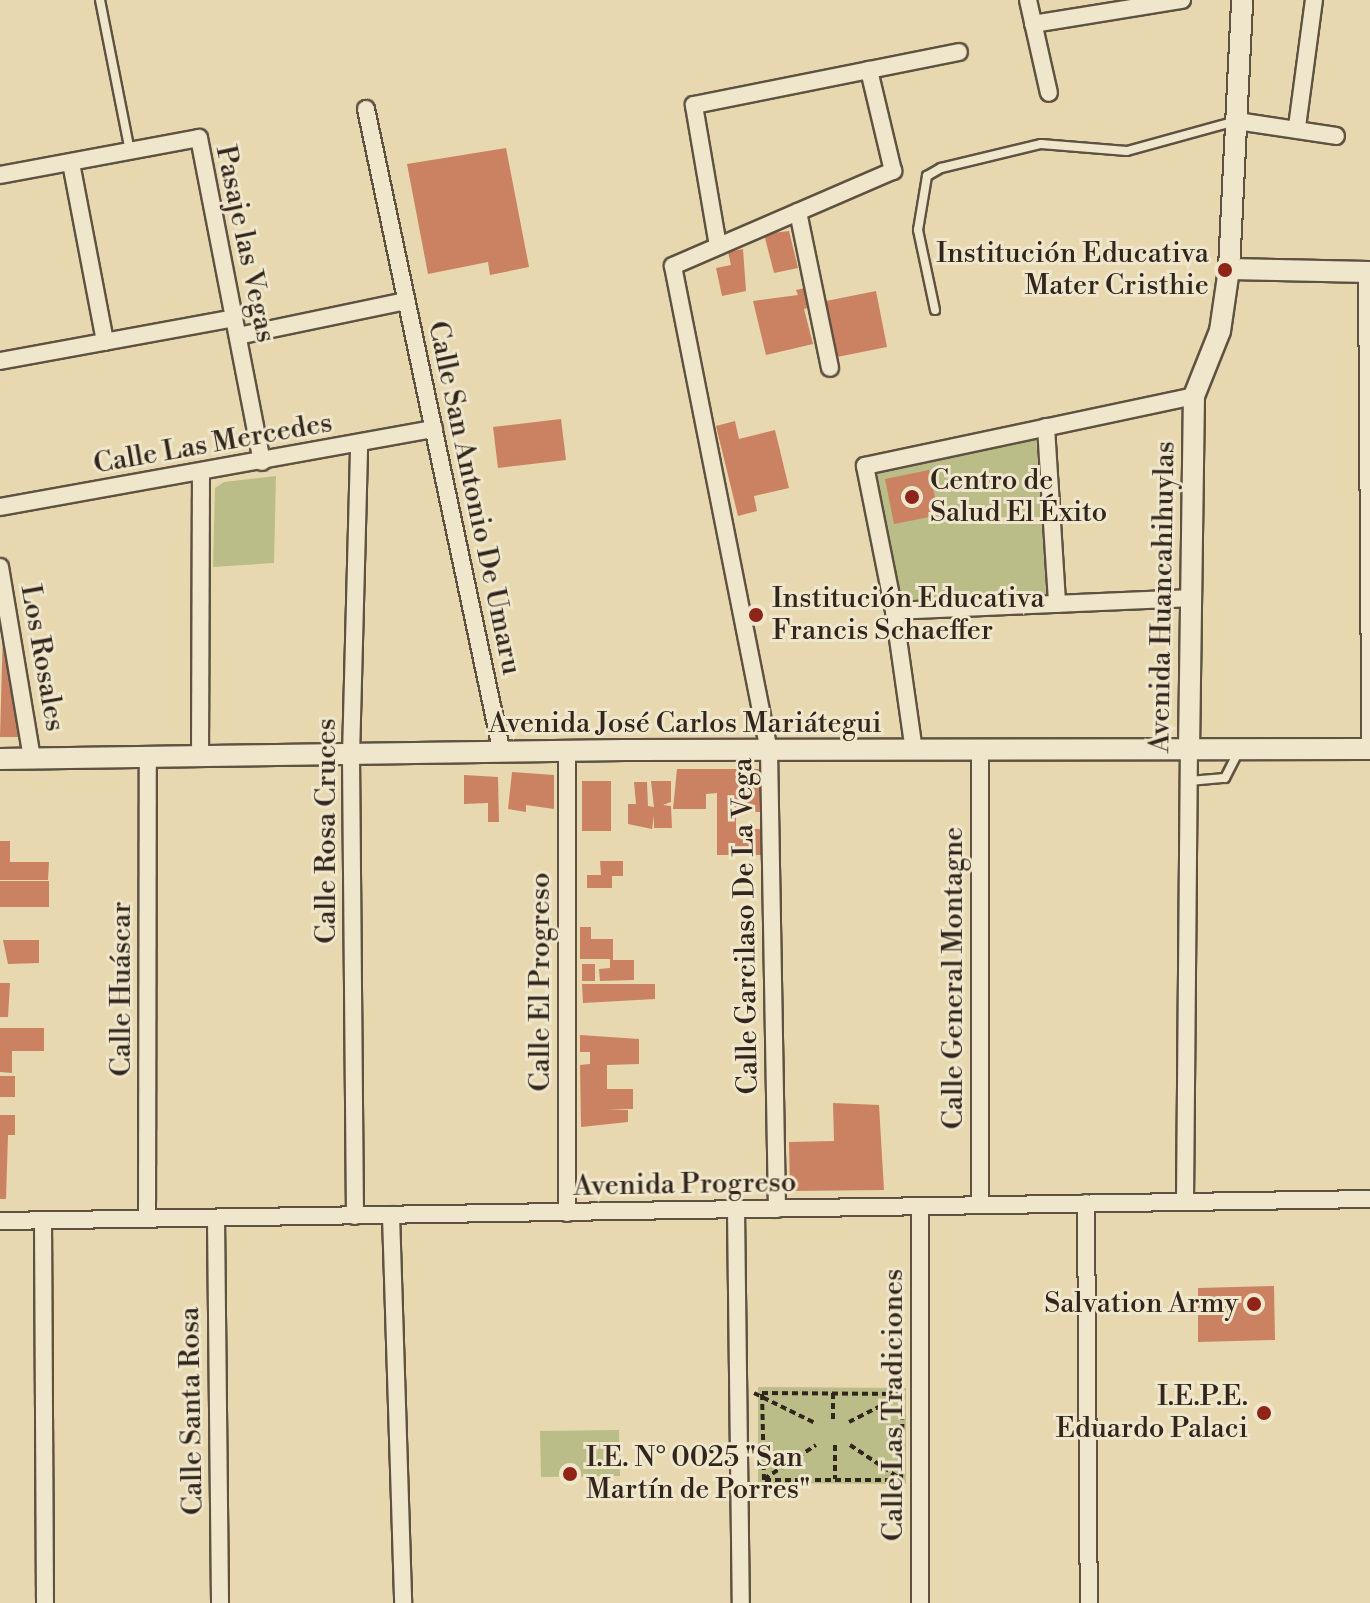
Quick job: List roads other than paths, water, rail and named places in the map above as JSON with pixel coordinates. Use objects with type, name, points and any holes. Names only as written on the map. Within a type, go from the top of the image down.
[{"type":"street","points":[[1028,0],[1049,93]]},
{"type":"street","points":[[1033,24],[1182,0]]},
{"type":"street","name":"Avenida Huancahihuylas","points":[[1185,1201],[1194,396],[1220,331],[1229,269],[1242,0]]},
{"type":"street","points":[[1297,127],[1314,0]]},
{"type":"street","points":[[869,70],[893,171],[718,246],[694,105],[869,70],[959,52]]},
{"type":"street","name":"Calle San Antonio De Umaru","points":[[366,109],[502,753]]},
{"type":"street","points":[[1237,121],[1297,127],[1336,136]]},
{"type":"street","name":"Pasaje las Vegas","points":[[0,175],[199,138],[262,462]]},
{"type":"street","points":[[71,163],[105,342]]},
{"type":"street","points":[[798,212],[830,368]]},
{"type":"street","name":"Calle Garcilaso De La Vega","points":[[718,246],[673,266],[769,751],[777,1209]]},
{"type":"street","points":[[1229,269],[1369,272],[1370,747]]},
{"type":"street","points":[[238,336],[406,301]]},
{"type":"street","points":[[0,361],[234,318]]},
{"type":"street","points":[[914,751],[894,611],[865,466],[1194,396]]},
{"type":"street","points":[[1046,427],[1057,604]]},
{"type":"street","name":"Calle Las Mercedes","points":[[0,507],[359,445],[434,429]]},
{"type":"street","name":"Calle Rosa Cruces","points":[[355,1216],[351,756],[359,445]]},
{"type":"street","points":[[200,758],[201,472]]},
{"type":"street","name":"Los Rosales","points":[[0,567],[32,759]]},
{"type":"street","points":[[894,611],[1191,598]]},
{"type":"street","name":"Avenida José Carlos Mariátegui","points":[[0,759],[148,760],[567,751],[1189,751],[1370,747]]},
{"type":"street","name":"Calle El Progreso","points":[[567,751],[567,1213]]},
{"type":"street","name":"Calle General Montagne","points":[[980,751],[980,1205]]},
{"type":"street","name":"Calle Huáscar","points":[[147,1219],[148,760]]},
{"type":"street","name":"Avenida Progreso","points":[[0,1221],[1370,1199]]},
{"type":"street","points":[[1086,1203],[1089,1603]]},
{"type":"street","name":"Calle Las Tradiciones","points":[[920,1206],[920,1603]]},
{"type":"street","points":[[736,1210],[741,1603]]},
{"type":"street","points":[[391,1215],[403,1603]]},
{"type":"street","name":"Calle Santa Rosa","points":[[216,1218],[220,1603]]},
{"type":"street","points":[[43,1220],[45,1603]]},
{"type":"lane","points":[[100,0],[130,152]]},
{"type":"lane","points":[[935,310],[918,230],[927,176],[964,161],[1041,144],[1127,151],[1237,121]]},
{"type":"lane","points":[[1189,781],[1225,778],[1239,750]]},
{"type":"place","name":"Institución Educativa Mater Cristhie","points":[[1225,270]]},
{"type":"place","name":"Centro de Salud El Éxito","points":[[912,497]]},
{"type":"place","name":"Institución Educativa Francis Schaeffer","points":[[756,615]]},
{"type":"place","name":"Salvation Army","points":[[1254,1304]]},
{"type":"place","name":"I.E.P.E. Eduardo Palaci","points":[[1264,1413]]},
{"type":"place","name":"I.E. N° 0025 \"San Martín de Porres\"","points":[[570,1474]]}]
